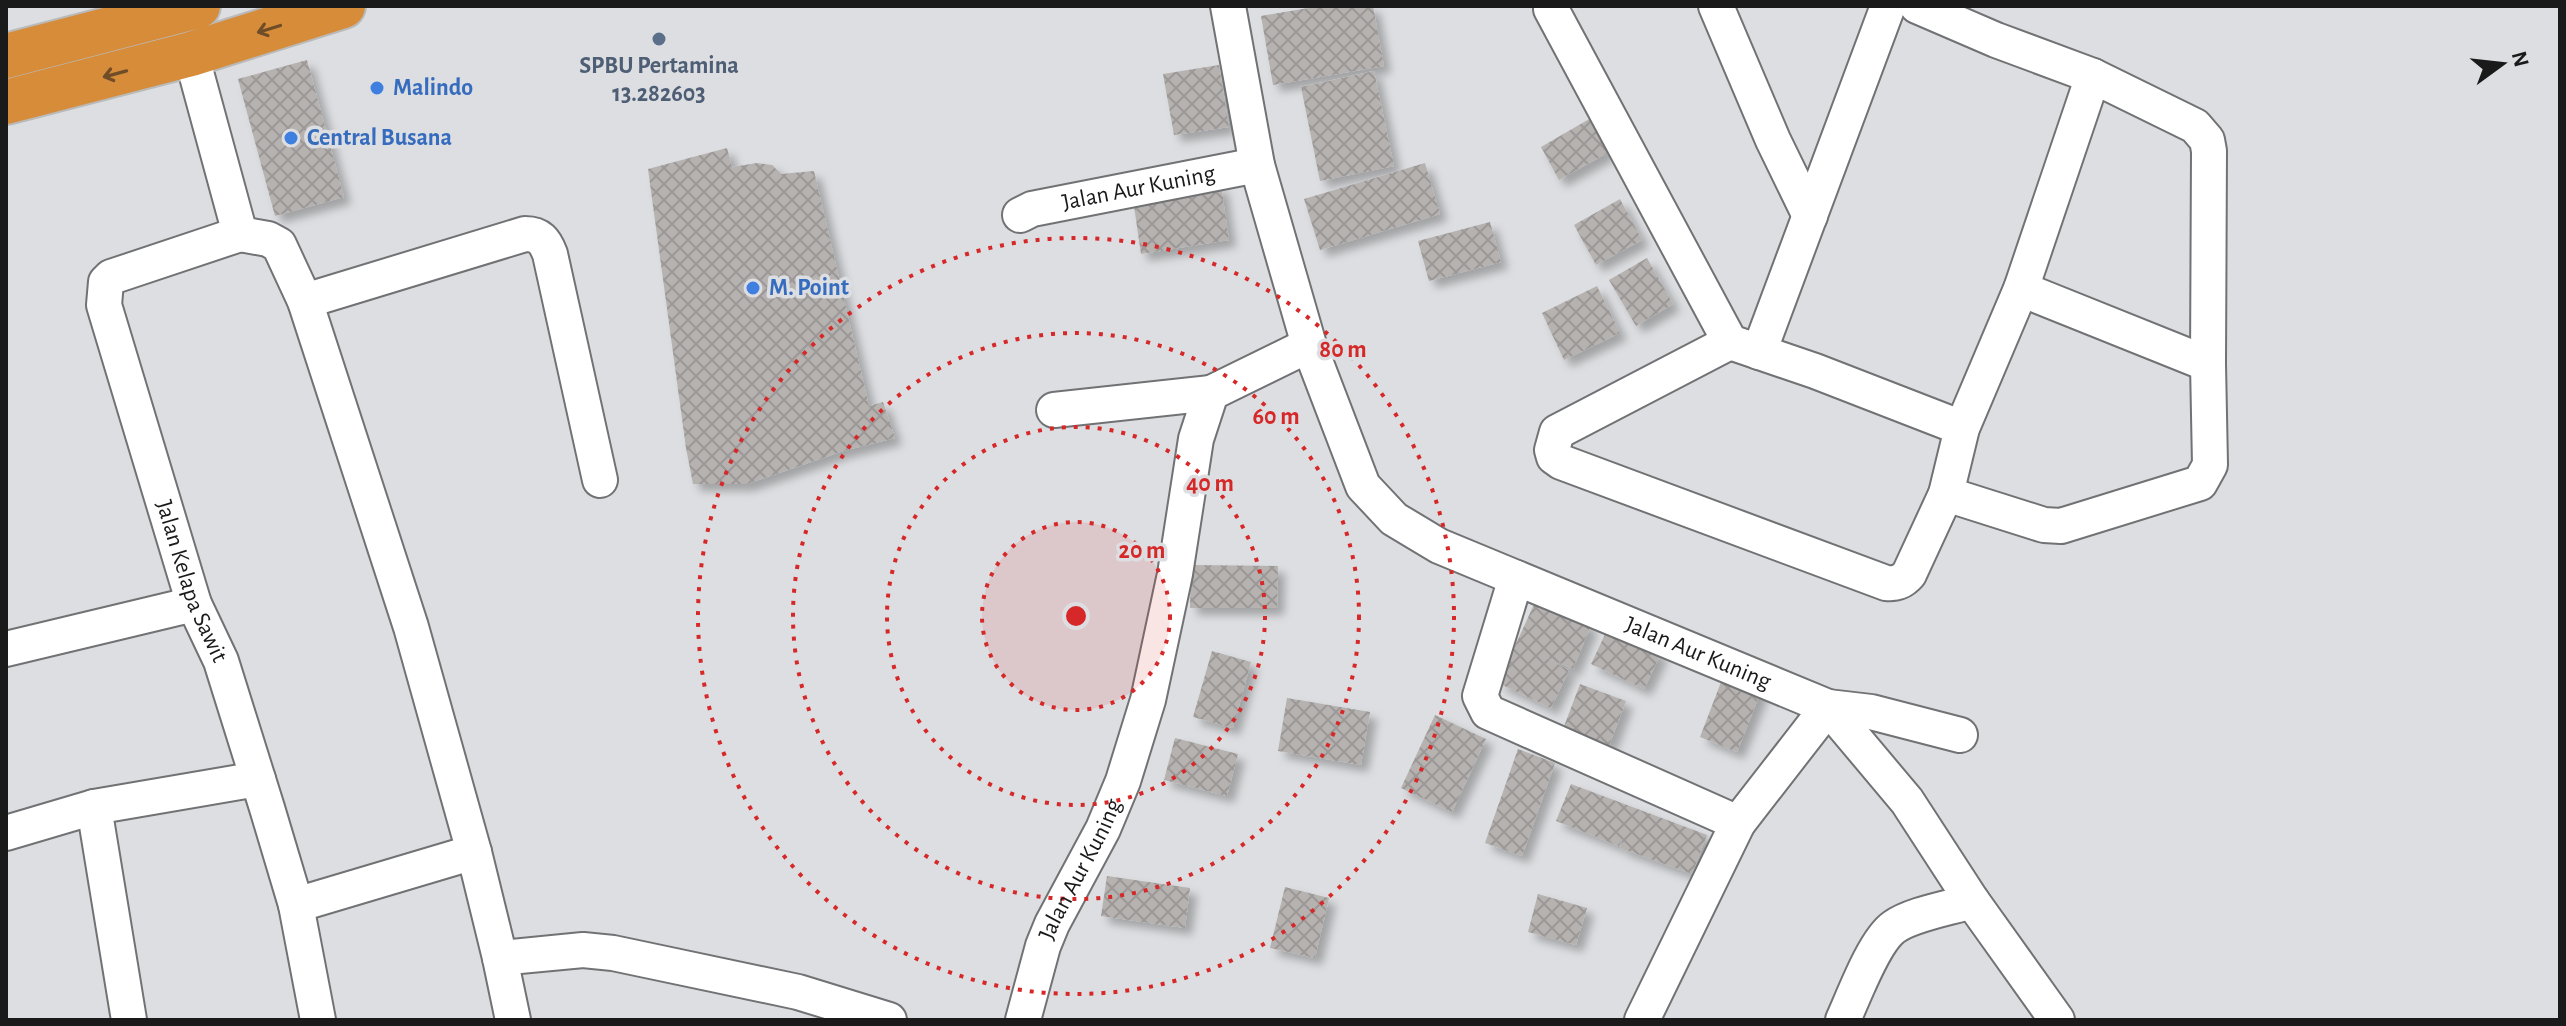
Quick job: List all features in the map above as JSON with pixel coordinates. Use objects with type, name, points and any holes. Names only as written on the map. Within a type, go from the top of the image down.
[{"type":"highway","points":[[6,56],[198,6]]},
{"type":"highway","points":[[6,102],[191,54],[343,6]]},
{"type":"street","name":"Jalan Aur Kuning","points":[[1228,6],[1257,165],[1309,345],[1363,486],[1379,505],[1412,531],[1439,546],[1828,707],[1907,801],[1972,901],[2057,1020]]},
{"type":"street","points":[[1716,6],[1773,140],[1810,216]]},
{"type":"street","points":[[1888,6],[1810,216],[1744,347],[1557,432],[1552,450],[1554,457],[1576,468],[1871,578],[1894,584],[1903,581],[1946,494],[1962,428],[2021,289],[2093,76]]},
{"type":"street","points":[[1917,6],[2093,76],[2195,126],[2207,140],[2209,151],[2210,465],[2200,483],[2061,526],[2044,525],[1946,494]]},
{"type":"street","points":[[1551,9],[1744,347],[1962,428]]},
{"type":"street","points":[[191,54],[240,234],[268,239],[279,245],[305,301],[411,627],[474,852],[513,1020]]},
{"type":"street","name":"Jalan Aur Kuning","points":[[1020,215],[1032,209],[1257,165]]},
{"type":"street","name":"Jalan Kelapa Sawit","points":[[240,234],[111,277],[106,282],[104,305],[194,604],[221,661],[296,905],[318,1020]]},
{"type":"street","points":[[305,301],[525,234],[540,237],[550,254],[600,480]]},
{"type":"street","points":[[2021,289],[2208,364]]},
{"type":"street","points":[[1054,410],[1211,393],[1309,345]]},
{"type":"street","name":"Jalan Aur Kuning","points":[[1023,1020],[1043,946],[1103,829],[1123,781],[1148,700],[1175,574],[1196,439],[1211,393]]},
{"type":"street","points":[[1516,578],[1480,696],[1488,712],[1738,823]]},
{"type":"street","points":[[6,649],[194,604]]},
{"type":"street","points":[[1642,1020],[1738,823],[1828,707],[1871,712],[1960,735]]},
{"type":"street","points":[[6,833],[94,807],[258,779]]},
{"type":"street","points":[[94,807],[129,1020]]},
{"type":"street","points":[[296,905],[474,852]]},
{"type":"street","points":[[1843,1020],[1879,944],[1893,927],[1972,901]]},
{"type":"street","points":[[500,958],[583,950],[613,953],[798,992],[889,1020]]},
{"type":"building","points":[[1320,6],[1373,6],[1384,66],[1273,85],[1261,16]]},
{"type":"building","name":"Central Busana","points":[[307,60],[344,197],[275,216],[238,79]]},
{"type":"building","points":[[1219,65],[1229,127],[1174,135],[1163,74]]},
{"type":"building","points":[[1374,71],[1394,166],[1320,181],[1301,87]]},
{"type":"building","points":[[1591,118],[1609,152],[1559,180],[1541,147]]},
{"type":"building","name":"M. Point","points":[[727,148],[732,167],[757,163],[772,165],[781,174],[814,171],[869,406],[883,402],[895,438],[843,451],[747,484],[693,484],[648,169]]},
{"type":"building","points":[[1425,163],[1440,214],[1320,250],[1304,199]]},
{"type":"building","points":[[1221,185],[1229,240],[1141,254],[1133,199]]},
{"type":"building","points":[[1620,199],[1642,240],[1596,265],[1574,225]]},
{"type":"building","points":[[1490,222],[1501,262],[1429,281],[1418,241]]},
{"type":"building","points":[[1647,258],[1673,304],[1636,326],[1609,280]]},
{"type":"building","points":[[1597,286],[1620,333],[1564,360],[1542,313]]},
{"type":"building","points":[[1191,565],[1278,566],[1277,608],[1190,608]]},
{"type":"building","points":[[1536,600],[1591,625],[1573,669],[1543,656],[1569,670],[1551,708],[1498,683]]},
{"type":"building","points":[[1608,628],[1661,653],[1644,689],[1591,664]]},
{"type":"building","points":[[1212,651],[1251,662],[1233,728],[1193,717]]},
{"type":"building","points":[[1726,669],[1764,684],[1737,752],[1700,737]]},
{"type":"building","points":[[1580,684],[1626,701],[1609,746],[1563,729]]},
{"type":"building","points":[[1287,698],[1370,712],[1361,765],[1278,751]]},
{"type":"building","points":[[1435,715],[1486,739],[1452,812],[1401,788]]},
{"type":"building","points":[[1175,738],[1238,754],[1227,796],[1164,780]]},
{"type":"building","points":[[1518,749],[1555,763],[1522,856],[1485,843]]},
{"type":"building","points":[[1571,784],[1707,835],[1692,874],[1620,848],[1623,838],[1619,846],[1556,821]]},
{"type":"building","points":[[1107,876],[1190,888],[1185,928],[1101,916]]},
{"type":"building","points":[[1285,887],[1329,898],[1315,958],[1270,948]]},
{"type":"building","points":[[1538,894],[1587,908],[1576,945],[1528,932]]},
{"type":"place","name":"SPBU Pertamina 13.282603","points":[[659,39]]},
{"type":"place","name":"Malindo","points":[[377,88]]},
{"type":"place","name":"Central Busana","points":[[291,138]]},
{"type":"place","name":"M. Point","points":[[753,288]]}]
